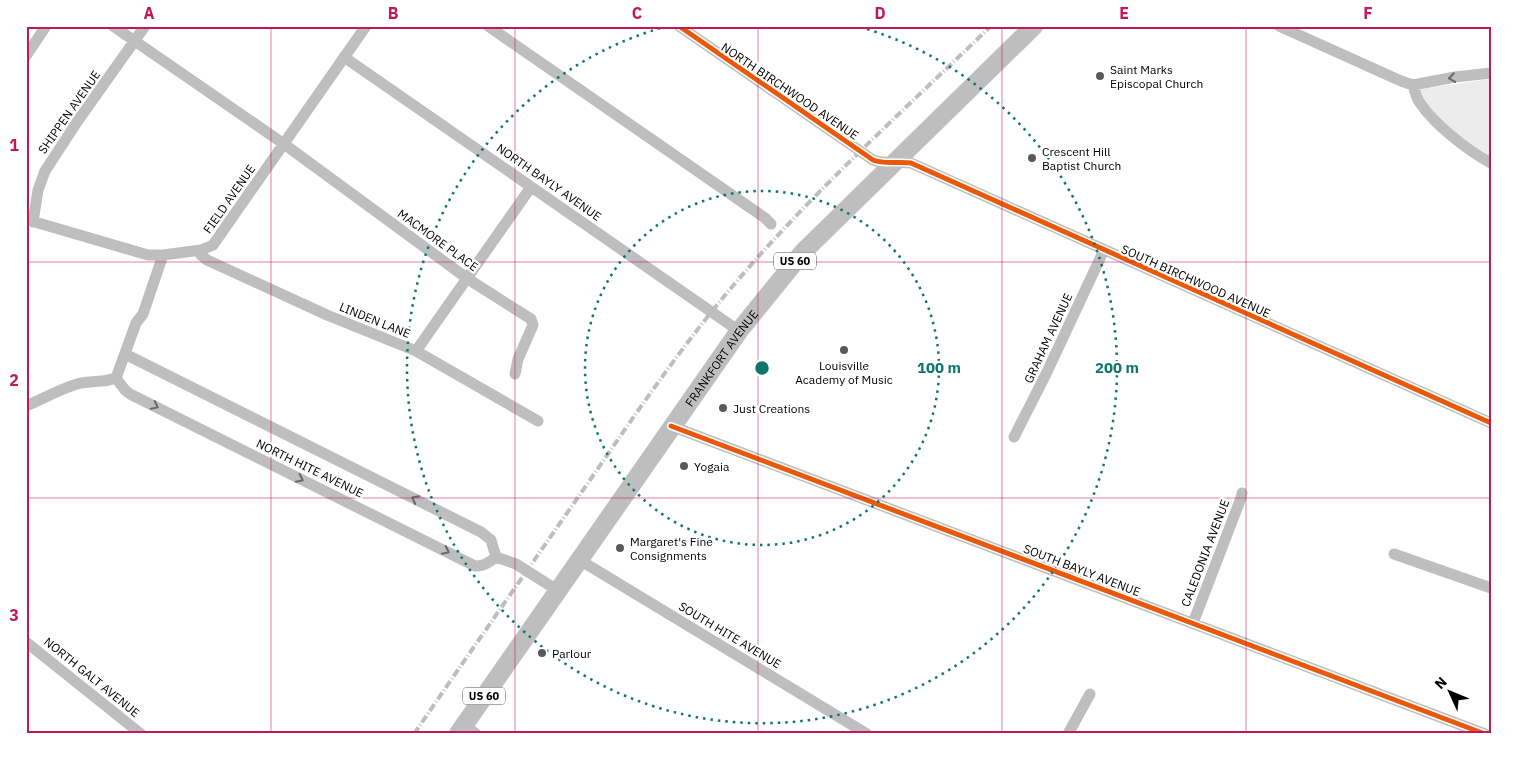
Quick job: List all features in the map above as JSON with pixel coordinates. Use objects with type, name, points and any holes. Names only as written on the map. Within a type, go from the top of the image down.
[{"type":"main road","name":"FRANKFORT AVENUE","points":[[466,731],[557,590],[739,330],[803,252],[1034,26]]},
{"type":"street","points":[[26,56],[46,26]]},
{"type":"street","points":[[113,26],[284,144]]},
{"type":"street","name":"SHIPPEN AVENUE","points":[[30,221],[45,171],[71,130],[145,26]]},
{"type":"street","name":"FIELD AVENUE","points":[[164,255],[210,248],[219,239],[366,26]]},
{"type":"street","points":[[488,26],[771,224]]},
{"type":"street","name":"NORTH BIRCHWOOD AVENUE","points":[[679,26],[873,160],[882,164],[893,164]]},
{"type":"street","points":[[1279,26],[1413,85],[1491,73]]},
{"type":"street","name":"NORTH BAYLY AVENUE","points":[[344,57],[739,330]]},
{"type":"street","points":[[1413,85],[1418,101],[1432,118],[1470,150],[1491,163]]},
{"type":"street","name":"MACMORE PLACE","points":[[284,144],[468,279],[531,319],[533,325],[518,359],[515,374]]},
{"type":"street","name":"SOUTH BIRCHWOOD AVENUE","points":[[893,164],[904,162],[911,164],[1491,423]]},
{"type":"street","points":[[416,352],[531,186]]},
{"type":"street","points":[[26,406],[76,384],[106,382],[118,373],[164,255],[148,255],[30,221]]},
{"type":"street","name":"GRAHAM AVENUE","points":[[1014,437],[1046,374],[1104,250]]},
{"type":"street","name":"LINDEN LANE","points":[[199,251],[200,255],[208,260],[327,315],[416,352],[538,421]]},
{"type":"street","name":"NORTH HITE AVENUE","points":[[118,373],[125,390],[130,394],[475,566],[488,564],[496,558],[491,540],[481,532],[126,354]]},
{"type":"street","name":"SOUTH BAYLY AVENUE","points":[[672,426],[1486,734]]},
{"type":"street","name":"CALEDONIA AVENUE","points":[[1193,623],[1242,493]]},
{"type":"street","points":[[1394,554],[1491,588]]},
{"type":"street","points":[[496,558],[516,564],[557,590]]},
{"type":"street","name":"SOUTH HITE AVENUE","points":[[578,560],[867,734]]},
{"type":"street","name":"NORTH GALT AVENUE","points":[[26,642],[141,734]]},
{"type":"street","points":[[1068,734],[1090,694]]},
{"type":"street","points":[[1486,734],[1491,725]]},
{"type":"shaded area","points":[[1491,79],[1491,163],[1440,125],[1414,90]]},
{"type":"railway","points":[[414,734],[643,404],[717,305],[767,247],[829,182],[991,26]]},
{"type":"cycle path","points":[[679,26],[873,160],[911,163],[1491,423]]},
{"type":"cycle path","points":[[671,426],[1485,734]]},
{"type":"place","name":"Saint Marks Episcopal Church","points":[[1100,76]]},
{"type":"place","name":"Crescent Hill Baptist Church","points":[[1032,158]]},
{"type":"place","name":"Louisville Academy of Music","points":[[844,350]]},
{"type":"place","name":"Just Creations","points":[[723,408]]},
{"type":"place","name":"Yogaia","points":[[684,466]]},
{"type":"place","name":"Margaret's Fine Consignments","points":[[620,548]]},
{"type":"place","name":"Parlour","points":[[542,653]]}]
